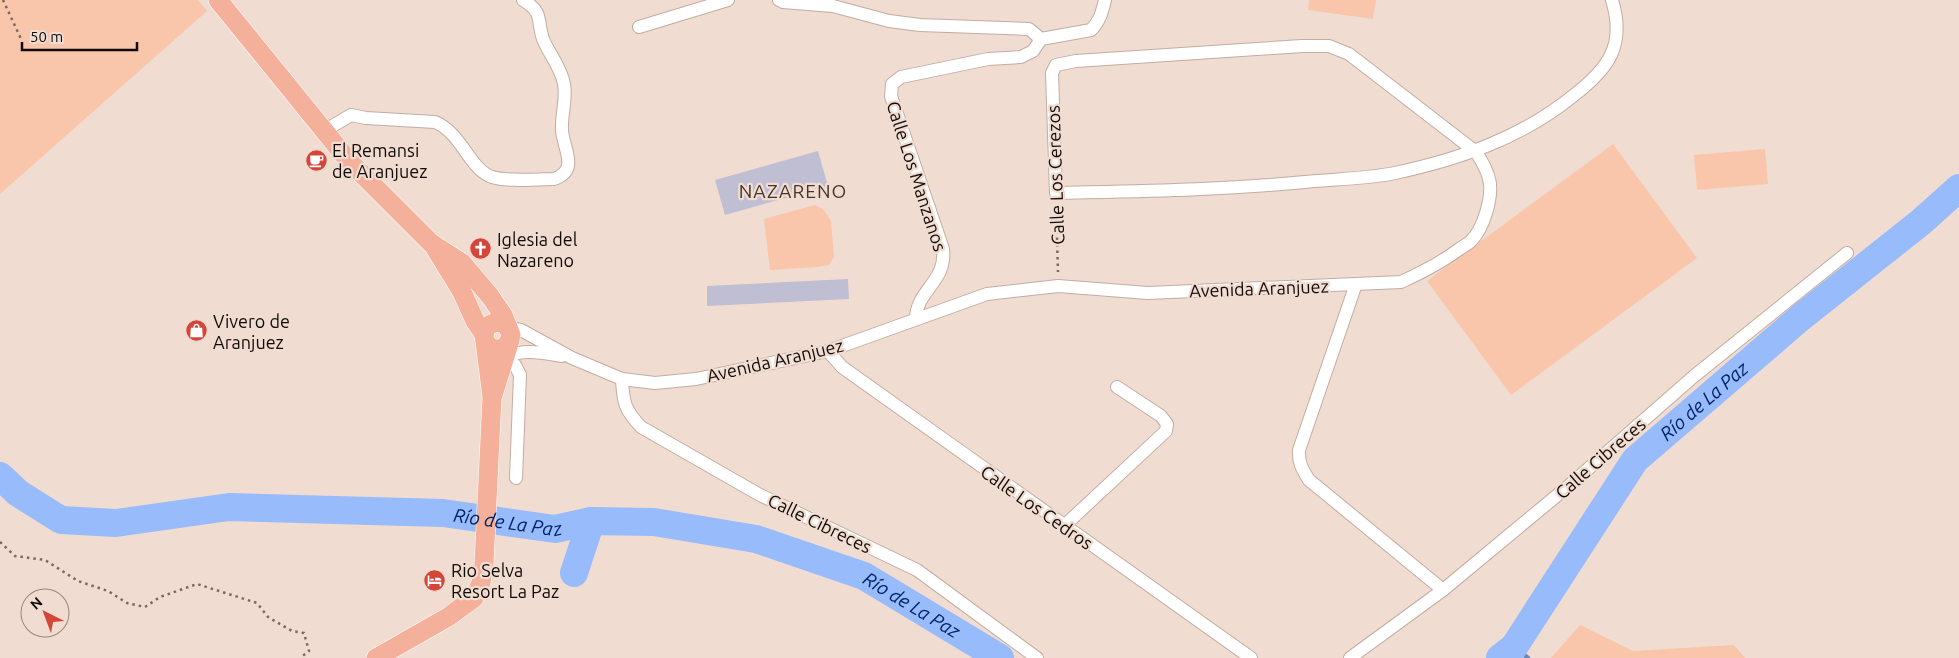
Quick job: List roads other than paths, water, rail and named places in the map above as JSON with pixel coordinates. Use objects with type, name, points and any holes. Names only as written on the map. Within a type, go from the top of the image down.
[{"type":"main road","points":[[218,0],[348,160],[431,243],[462,263],[490,296],[503,315],[508,341],[492,397]]},
{"type":"main road","points":[[431,243],[462,292],[485,339]]},
{"type":"main road","points":[[376,658],[448,617],[474,598],[481,583],[484,564],[492,397],[485,329],[492,323],[501,322],[508,341]]},
{"type":"street","points":[[324,131],[351,115],[366,118],[435,122],[445,126],[453,133],[475,163],[491,176],[502,179],[554,179],[562,176],[567,170],[569,161],[562,129],[565,98],[564,83],[556,60],[543,40],[537,13],[529,3],[523,0]]},
{"type":"street","points":[[639,27],[728,0]]},
{"type":"street","points":[[779,0],[783,2],[833,6],[889,22],[1029,28],[1041,39],[1092,30],[1102,16],[1105,0]]},
{"type":"street","points":[[1476,152],[1514,134],[1558,108],[1597,75],[1610,61],[1616,36],[1616,12],[1612,0]]},
{"type":"street","name":"Calle Los Manzanos","points":[[916,319],[919,302],[940,273],[944,260],[943,249],[890,96],[892,84],[901,77],[988,59],[1022,57],[1034,51],[1041,39]]},
{"type":"street","name":"Avenida Aranjuez","points":[[508,341],[521,330],[572,358],[622,379],[655,383],[696,379],[828,351],[987,294],[1058,286],[1148,293],[1401,282],[1435,267],[1471,241],[1484,221],[1492,189],[1485,166],[1476,152],[1349,54],[1329,46],[1076,60],[1056,65]]},
{"type":"street","name":"Calle Los Cerezos","points":[[1056,65],[1052,73],[1056,194],[1243,188],[1393,173],[1476,152]]},
{"type":"street","name":"Calle Cibreces","points":[[1350,658],[1443,590],[1572,484],[1693,377],[1847,253]]},
{"type":"street","points":[[1356,284],[1299,450],[1298,459],[1309,480],[1443,590]]},
{"type":"street","points":[[508,341],[513,354],[528,352],[572,358]]},
{"type":"street","points":[[508,341],[520,375],[516,478]]},
{"type":"street","name":"Calle Los Cedros","points":[[828,351],[842,368],[1251,658]]},
{"type":"street","name":"Calle Cibreces","points":[[622,379],[622,399],[628,414],[642,427],[760,495],[917,570],[1037,658]]},
{"type":"street","points":[[1064,526],[1166,431],[1167,424],[1162,416],[1117,387]]},
{"type":"waterway","name":"Río de La Paz","points":[[1500,658],[1514,647],[1635,460],[1800,318],[1921,222],[1959,188]]},
{"type":"waterway","name":"Río de La Paz","points":[[0,476],[18,493],[61,520],[116,523],[229,507],[443,513],[555,529],[591,521],[654,522],[756,539],[864,576],[1000,658]]},
{"type":"waterway","points":[[574,573],[591,521]]},
{"type":"waterway","points":[[1514,647],[1528,658]]},
{"type":"place","name":"El Remansi de Aranjuez","points":[[316,160]]},
{"type":"place","name":"Iglesia del Nazareno","points":[[481,249]]},
{"type":"place","name":"Vivero de Aranjuez","points":[[197,331]]},
{"type":"place","name":"Rio Selva Resort La Paz","points":[[435,580]]},
{"type":"district","name":"NAZARENO","points":[[793,191]]}]
